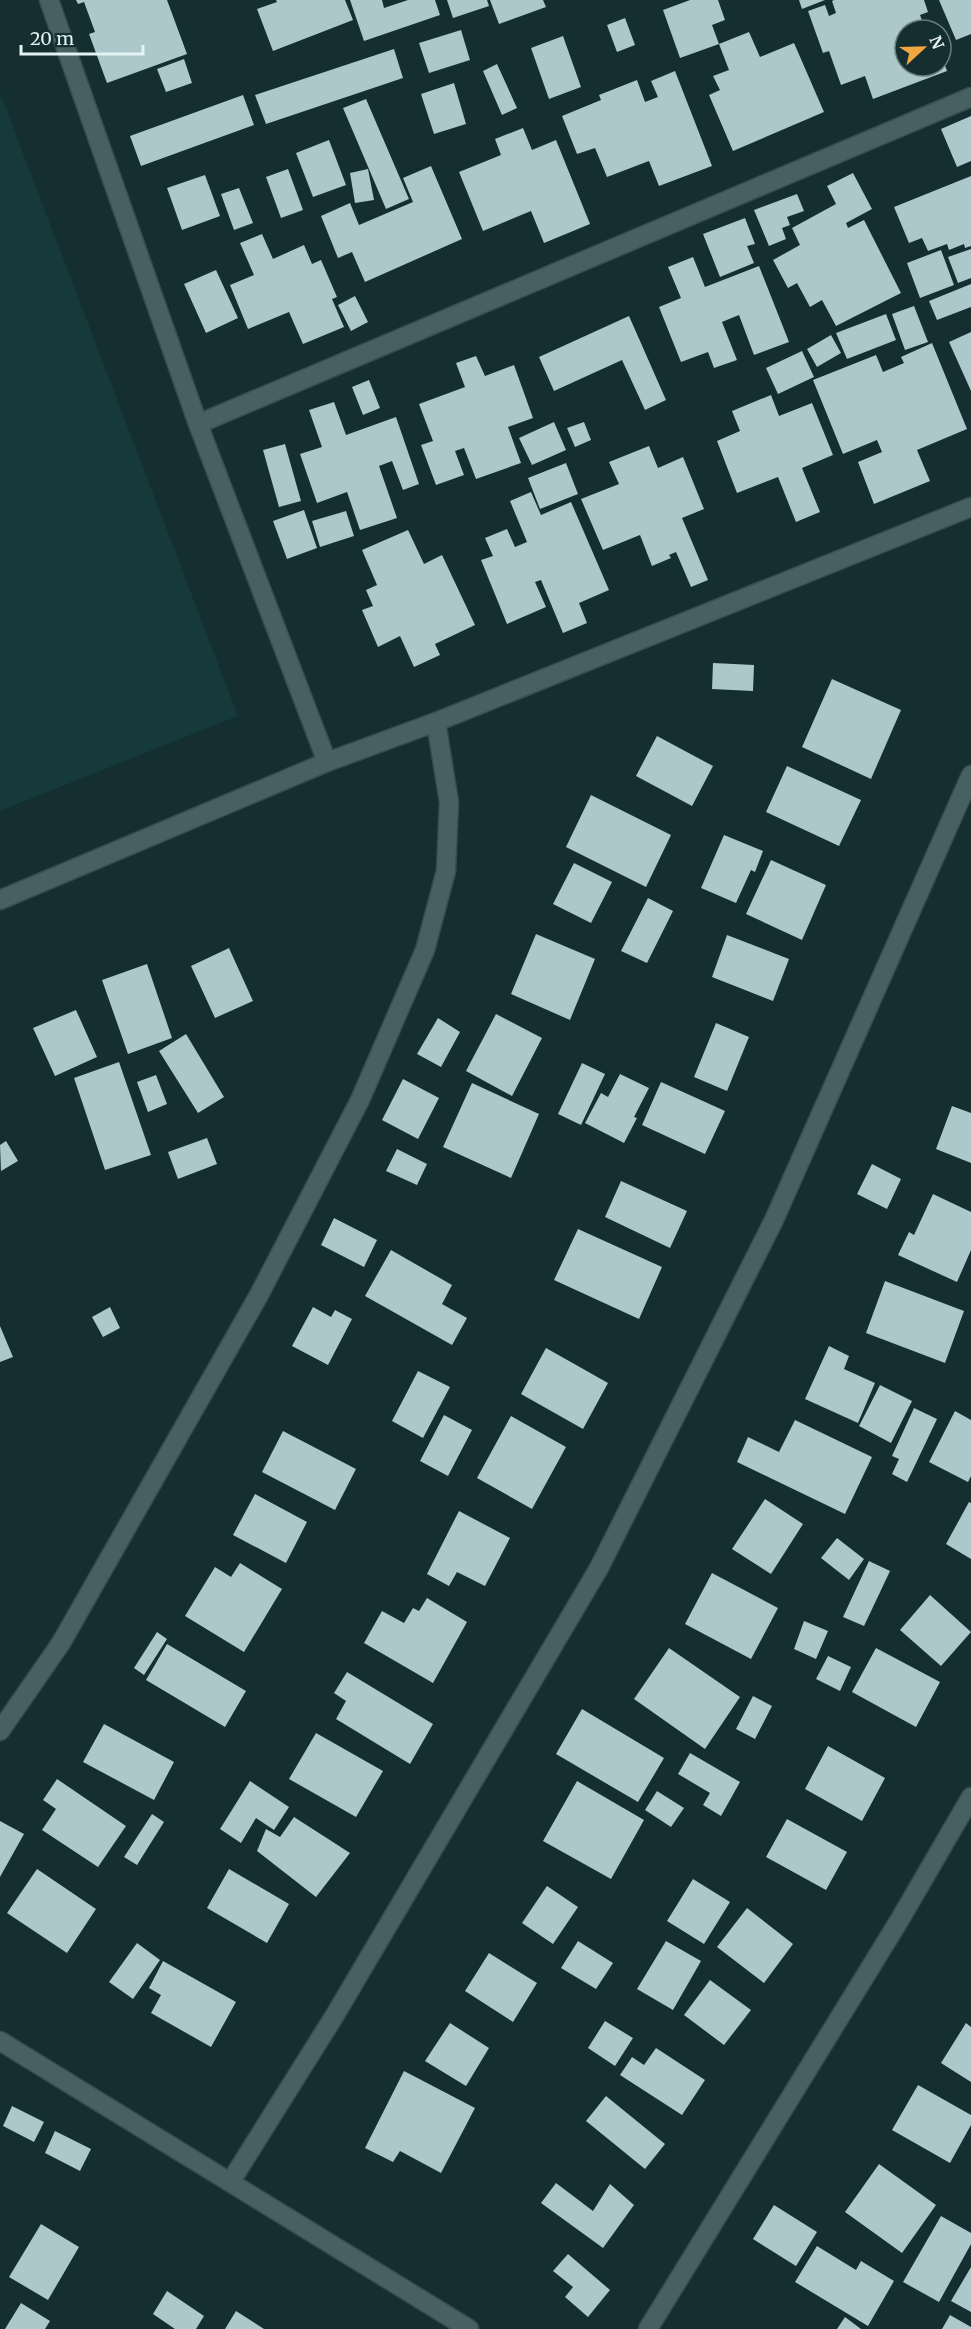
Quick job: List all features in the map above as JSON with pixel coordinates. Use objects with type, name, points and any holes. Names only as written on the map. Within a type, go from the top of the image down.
[{"type":"street","points":[[49,0],[198,424],[327,762]]},
{"type":"street","points":[[198,424],[971,97]]},
{"type":"street","points":[[0,900],[327,762],[436,722],[971,507]]},
{"type":"street","points":[[0,1731],[67,1633],[259,1295],[360,1100],[425,950],[446,871],[448,802],[436,722]]},
{"type":"street","points":[[231,2181],[335,2015],[599,1568],[774,1220],[971,775]]},
{"type":"street","points":[[648,2329],[893,1931],[971,1797]]},
{"type":"street","points":[[0,2041],[469,2329]]},
{"type":"shaded area","points":[[0,93],[238,716],[0,811]]},
{"type":"building","points":[[76,0],[167,0],[187,54],[107,83],[89,34],[95,32],[84,2],[78,4]]},
{"type":"building","points":[[276,0],[345,0],[353,20],[273,51],[257,9],[277,2]]},
{"type":"building","points":[[350,0],[382,0],[384,8],[408,0],[435,0],[440,15],[364,41]]},
{"type":"building","points":[[447,0],[487,0],[489,6],[453,18]]},
{"type":"building","points":[[490,0],[543,0],[546,7],[499,24]]},
{"type":"building","points":[[690,0],[718,0],[725,20],[712,25],[719,44],[680,58],[663,10]]},
{"type":"building","points":[[799,0],[825,0],[802,9]]},
{"type":"building","points":[[924,0],[928,12],[920,15],[921,18],[893,18],[893,78],[928,78],[873,99],[865,76],[841,85],[829,51],[823,53],[808,11],[825,5],[829,16],[836,13],[832,1]]},
{"type":"building","points":[[939,0],[971,0],[971,34],[956,40],[953,33],[953,18],[947,18]]},
{"type":"building","points":[[625,18],[635,45],[617,52],[607,25]]},
{"type":"building","points":[[461,30],[470,60],[429,73],[419,43]]},
{"type":"building","points":[[749,32],[760,57],[794,43],[824,112],[733,151],[709,95],[720,90],[713,76],[729,70],[719,44]]},
{"type":"building","points":[[563,36],[581,87],[549,99],[531,48]]},
{"type":"building","points":[[394,49],[403,78],[266,124],[255,95]]},
{"type":"building","points":[[184,59],[192,83],[166,92],[157,69]]},
{"type":"building","points":[[497,64],[517,108],[502,115],[483,71]]},
{"type":"building","points":[[675,71],[712,166],[659,186],[649,161],[607,177],[595,148],[577,154],[562,116],[601,100],[599,95],[637,80],[645,102],[658,97],[651,81]]},
{"type":"building","points":[[454,83],[466,124],[434,134],[421,94]]},
{"type":"building","points":[[243,95],[254,125],[141,166],[130,136]]},
{"type":"building","points":[[366,99],[409,199],[386,209],[343,108]]},
{"type":"building","points":[[971,116],[971,161],[957,167],[941,129]]},
{"type":"building","points":[[523,128],[532,150],[556,140],[590,224],[544,243],[531,211],[483,231],[459,172],[501,155],[495,139]]},
{"type":"building","points":[[329,140],[346,185],[313,197],[296,153]]},
{"type":"building","points":[[431,166],[462,239],[365,282],[352,252],[338,258],[321,216],[350,203],[359,225],[413,202],[403,178]]},
{"type":"building","points":[[288,169],[303,210],[281,218],[266,177]]},
{"type":"building","points":[[368,169],[374,200],[355,203],[350,173]]},
{"type":"building","points":[[853,173],[872,209],[846,223],[848,228],[864,220],[901,293],[836,326],[822,300],[810,307],[797,283],[788,288],[773,260],[800,245],[792,228],[836,204],[827,186]]},
{"type":"building","points":[[205,175],[220,216],[182,230],[167,188]]},
{"type":"building","points":[[971,176],[971,246],[965,248],[964,244],[949,250],[947,244],[928,251],[922,238],[909,243],[894,207]]},
{"type":"building","points":[[239,188],[253,223],[234,230],[221,194]]},
{"type":"building","points":[[797,194],[804,211],[787,217],[790,225],[782,228],[786,239],[769,246],[754,210]]},
{"type":"building","points":[[745,218],[755,244],[747,246],[754,263],[720,277],[703,234]]},
{"type":"building","points":[[262,234],[273,259],[304,245],[312,264],[321,260],[337,297],[332,299],[344,327],[303,344],[289,312],[248,329],[230,285],[254,275],[240,243]]},
{"type":"building","points":[[971,249],[971,278],[958,283],[948,257]]},
{"type":"building","points":[[941,250],[954,285],[920,298],[907,263]]},
{"type":"building","points":[[693,257],[705,287],[759,266],[789,342],[754,355],[739,315],[722,322],[737,360],[714,368],[708,352],[681,362],[659,307],[681,298],[668,267]]},
{"type":"building","points":[[216,270],[238,318],[206,333],[184,284]]},
{"type":"building","points":[[971,284],[971,307],[937,320],[929,301]]},
{"type":"building","points":[[355,296],[368,322],[351,331],[338,305]]},
{"type":"building","points":[[914,306],[928,342],[905,350],[892,314]]},
{"type":"building","points":[[886,314],[896,340],[847,359],[836,333]]},
{"type":"building","points":[[629,316],[666,400],[645,410],[622,360],[554,391],[539,357]]},
{"type":"building","points":[[971,332],[971,391],[949,342]]},
{"type":"building","points":[[831,335],[841,353],[817,367],[807,349]]},
{"type":"building","points":[[932,343],[967,429],[917,450],[930,481],[874,504],[858,462],[882,452],[877,440],[843,454],[813,380],[876,355],[883,372],[904,363],[901,357]]},
{"type":"building","points":[[802,351],[814,377],[778,394],[766,368]]},
{"type":"building","points":[[476,356],[485,376],[514,365],[533,418],[508,427],[521,463],[476,479],[464,448],[455,451],[464,475],[436,485],[421,445],[433,441],[419,404],[465,387],[456,363]]},
{"type":"building","points":[[369,380],[380,408],[363,415],[352,387]]},
{"type":"building","points":[[771,395],[779,416],[812,403],[833,455],[802,468],[820,512],[796,522],[778,477],[737,493],[717,441],[740,431],[732,411]]},
{"type":"building","points":[[334,402],[346,435],[396,417],[419,484],[403,490],[392,461],[379,466],[397,518],[360,530],[347,492],[317,503],[300,454],[322,447],[309,410]]},
{"type":"building","points":[[554,422],[566,450],[532,465],[519,438]]},
{"type":"building","points":[[584,422],[591,440],[575,447],[567,428]]},
{"type":"building","points":[[285,444],[301,501],[279,507],[263,450]]},
{"type":"building","points":[[649,446],[658,468],[683,457],[704,509],[682,518],[708,580],[691,587],[676,552],[669,555],[671,558],[652,566],[640,535],[603,550],[581,499],[619,484],[609,462]]},
{"type":"building","points":[[566,463],[578,494],[540,509],[528,478]]},
{"type":"building","points":[[531,492],[541,515],[571,502],[609,590],[579,603],[587,623],[563,633],[541,580],[535,582],[546,607],[507,624],[481,560],[493,556],[485,538],[507,529],[515,547],[527,542],[510,501]]},
{"type":"building","points":[[304,510],[317,548],[287,559],[273,521]]},
{"type":"building","points":[[346,511],[354,536],[320,547],[312,521]]},
{"type":"building","points":[[408,530],[424,564],[442,555],[475,625],[435,644],[440,655],[414,667],[400,636],[378,647],[362,610],[373,606],[366,590],[377,585],[362,550]]},
{"type":"building","points":[[713,663],[754,665],[753,691],[712,689]]},
{"type":"building","points":[[832,679],[901,710],[871,779],[802,747]]},
{"type":"building","points":[[657,736],[713,766],[692,806],[636,776]]},
{"type":"building","points":[[787,766],[861,800],[839,846],[766,812]]},
{"type":"building","points":[[591,795],[671,835],[646,887],[566,847]]},
{"type":"building","points":[[724,835],[763,851],[755,872],[751,870],[736,903],[701,888]]},
{"type":"building","points":[[771,860],[826,885],[802,940],[746,914]]},
{"type":"building","points":[[574,863],[612,882],[591,923],[553,904]]},
{"type":"building","points":[[648,898],[673,911],[647,963],[621,951]]},
{"type":"building","points":[[536,934],[595,959],[570,1020],[511,994]]},
{"type":"building","points":[[727,935],[789,959],[773,1001],[712,977]]},
{"type":"building","points":[[229,948],[253,1001],[215,1018],[191,966]]},
{"type":"building","points":[[147,964],[172,1038],[128,1054],[102,980]]},
{"type":"building","points":[[76,1010],[97,1057],[55,1076],[33,1028]]},
{"type":"building","points":[[496,1014],[542,1038],[512,1096],[466,1071]]},
{"type":"building","points":[[438,1018],[460,1032],[441,1067],[417,1054]]},
{"type":"building","points":[[716,1023],[749,1037],[727,1091],[694,1077]]},
{"type":"building","points":[[186,1034],[224,1097],[198,1113],[159,1051]]},
{"type":"building","points":[[119,1062],[151,1155],[105,1170],[74,1078]]},
{"type":"building","points":[[582,1063],[605,1074],[581,1125],[558,1114]]},
{"type":"building","points":[[620,1074],[649,1088],[624,1143],[585,1123],[601,1093],[608,1097]]},
{"type":"building","points":[[156,1075],[167,1104],[148,1112],[137,1082]]},
{"type":"building","points":[[403,1079],[439,1098],[418,1139],[382,1120]]},
{"type":"building","points":[[661,1082],[725,1111],[705,1154],[642,1125]]},
{"type":"building","points":[[472,1083],[539,1114],[511,1178],[443,1147]]},
{"type":"building","points":[[952,1106],[971,1113],[971,1163],[936,1149]]},
{"type":"building","points":[[207,1138],[217,1164],[178,1179],[168,1152]]},
{"type":"building","points":[[6,1141],[18,1161],[1,1171],[0,1145]]},
{"type":"building","points":[[397,1149],[427,1164],[417,1185],[386,1171]]},
{"type":"building","points":[[872,1164],[901,1179],[887,1209],[857,1194]]},
{"type":"building","points":[[621,1181],[687,1211],[670,1248],[605,1217]]},
{"type":"building","points":[[933,1194],[971,1212],[971,1250],[957,1282],[898,1255],[909,1232],[914,1235]]},
{"type":"building","points":[[334,1218],[377,1240],[364,1267],[321,1245]]},
{"type":"building","points":[[578,1229],[662,1267],[639,1319],[554,1280]]},
{"type":"building","points":[[391,1250],[452,1285],[442,1304],[467,1318],[452,1345],[365,1296]]},
{"type":"building","points":[[885,1281],[964,1311],[945,1363],[866,1333]]},
{"type":"building","points":[[110,1307],[120,1328],[103,1337],[92,1317]]},
{"type":"building","points":[[313,1307],[331,1317],[335,1310],[352,1319],[328,1365],[292,1346]]},
{"type":"building","points":[[0,1326],[13,1357],[0,1362]]},
{"type":"building","points":[[829,1346],[849,1356],[844,1369],[875,1383],[858,1423],[805,1399]]},
{"type":"building","points":[[546,1348],[608,1383],[583,1429],[521,1394]]},
{"type":"building","points":[[418,1371],[450,1387],[423,1438],[392,1421]]},
{"type":"building","points":[[880,1385],[912,1401],[891,1443],[859,1426]]},
{"type":"building","points":[[914,1408],[937,1419],[907,1482],[892,1474],[899,1459],[892,1456]]},
{"type":"building","points":[[955,1411],[971,1420],[971,1476],[968,1482],[929,1462]]},
{"type":"building","points":[[444,1415],[472,1430],[448,1476],[420,1461]]},
{"type":"building","points":[[511,1416],[566,1447],[532,1509],[477,1478]]},
{"type":"building","points":[[795,1420],[872,1457],[845,1514],[737,1462],[748,1437],[779,1452]]},
{"type":"building","points":[[283,1431],[356,1469],[335,1510],[262,1472]]},
{"type":"building","points":[[255,1494],[307,1522],[286,1563],[233,1535]]},
{"type":"building","points":[[765,1499],[803,1524],[771,1574],[732,1549]]},
{"type":"building","points":[[969,1502],[971,1503],[971,1559],[946,1544]]},
{"type":"building","points":[[459,1511],[510,1538],[485,1586],[457,1572],[449,1586],[427,1574]]},
{"type":"building","points":[[837,1538],[864,1559],[849,1580],[821,1558]]},
{"type":"building","points":[[869,1561],[890,1571],[864,1626],[843,1617]]},
{"type":"building","points":[[240,1563],[282,1589],[244,1652],[185,1616],[215,1567],[231,1577]]},
{"type":"building","points":[[712,1573],[778,1608],[751,1659],[685,1624]]},
{"type":"building","points":[[930,1595],[971,1632],[941,1666],[900,1630]]},
{"type":"building","points":[[427,1598],[467,1622],[433,1683],[364,1643],[382,1611],[404,1623],[413,1608],[419,1611]]},
{"type":"building","points":[[804,1621],[828,1631],[816,1659],[794,1649]]},
{"type":"building","points":[[157,1632],[167,1639],[144,1675],[134,1668]]},
{"type":"building","points":[[167,1644],[246,1691],[225,1727],[146,1680]]},
{"type":"building","points":[[669,1648],[740,1697],[705,1749],[634,1699]]},
{"type":"building","points":[[876,1648],[940,1682],[916,1727],[852,1692]]},
{"type":"building","points":[[828,1656],[851,1667],[840,1691],[816,1679]]},
{"type":"building","points":[[347,1672],[433,1724],[410,1764],[336,1719],[346,1701],[334,1693]]},
{"type":"building","points":[[753,1696],[772,1706],[755,1739],[736,1729]]},
{"type":"building","points":[[582,1709],[664,1758],[638,1802],[556,1754]]},
{"type":"building","points":[[104,1724],[174,1762],[154,1800],[83,1762]]},
{"type":"building","points":[[316,1733],[383,1771],[356,1817],[289,1779]]},
{"type":"building","points":[[828,1746],[885,1778],[862,1821],[805,1789]]},
{"type":"building","points":[[690,1753],[740,1782],[721,1816],[703,1805],[710,1793],[678,1774]]},
{"type":"building","points":[[57,1779],[126,1826],[98,1867],[42,1830],[56,1809],[43,1800]]},
{"type":"building","points":[[250,1781],[289,1807],[274,1830],[256,1818],[241,1843],[220,1829]]},
{"type":"building","points":[[577,1781],[644,1820],[611,1879],[543,1841]]},
{"type":"building","points":[[657,1791],[684,1808],[671,1827],[645,1810]]},
{"type":"building","points":[[152,1814],[164,1822],[137,1865],[124,1857]]},
{"type":"building","points":[[294,1817],[350,1853],[316,1897],[257,1851],[266,1829],[280,1837]]},
{"type":"building","points":[[787,1819],[847,1852],[826,1890],[766,1857]]},
{"type":"building","points":[[0,1821],[24,1834],[0,1877]]},
{"type":"building","points":[[37,1869],[96,1909],[67,1953],[7,1913]]},
{"type":"building","points":[[229,1869],[289,1904],[267,1943],[207,1908]]},
{"type":"building","points":[[693,1879],[730,1902],[704,1944],[667,1921]]},
{"type":"building","points":[[547,1886],[578,1907],[553,1944],[522,1923]]},
{"type":"building","points":[[747,1908],[793,1944],[764,1983],[717,1947]]},
{"type":"building","points":[[578,1941],[613,1963],[596,1989],[561,1968]]},
{"type":"building","points":[[666,1941],[701,1961],[673,2010],[637,1989]]},
{"type":"building","points":[[137,1943],[160,1960],[133,1999],[109,1982]]},
{"type":"building","points":[[489,1953],[537,1983],[513,2022],[465,1991]]},
{"type":"building","points":[[163,1961],[236,2002],[211,2047],[151,2013],[161,1995],[149,1988]]},
{"type":"building","points":[[710,1980],[751,2010],[724,2045],[684,2015]]},
{"type":"building","points":[[605,2021],[633,2038],[615,2066],[588,2048]]},
{"type":"building","points":[[450,2023],[489,2048],[466,2086],[425,2061]]},
{"type":"building","points":[[966,2023],[971,2027],[971,2082],[941,2063]]},
{"type":"building","points":[[656,2048],[705,2080],[682,2115],[620,2075],[632,2057],[644,2065]]},
{"type":"building","points":[[404,2071],[475,2108],[441,2173],[400,2151],[393,2162],[365,2148]]},
{"type":"building","points":[[918,2085],[971,2115],[971,2125],[950,2163],[892,2130]]},
{"type":"building","points":[[606,2096],[665,2144],[645,2169],[586,2121]]},
{"type":"building","points":[[12,2106],[44,2122],[34,2142],[3,2126]]},
{"type":"building","points":[[55,2131],[91,2149],[80,2171],[45,2153]]},
{"type":"building","points":[[879,2164],[936,2205],[902,2253],[845,2212]]},
{"type":"building","points":[[556,2183],[593,2211],[610,2184],[634,2205],[603,2248],[541,2203]]},
{"type":"building","points":[[774,2205],[817,2232],[796,2266],[753,2239]]},
{"type":"building","points":[[941,2216],[971,2233],[971,2244],[939,2302],[903,2282]]},
{"type":"building","points":[[41,2224],[79,2247],[48,2300],[9,2277]]},
{"type":"building","points":[[817,2246],[856,2270],[861,2261],[894,2281],[868,2326],[795,2282]]},
{"type":"building","points":[[568,2254],[610,2290],[588,2317],[565,2297],[573,2287],[553,2271]]},
{"type":"building","points":[[971,2267],[971,2312],[951,2301]]},
{"type":"building","points":[[167,2291],[204,2316],[196,2329],[175,2329],[153,2314]]},
{"type":"building","points":[[21,2303],[50,2321],[45,2329],[5,2329]]},
{"type":"building","points":[[236,2311],[264,2329],[225,2329]]},
{"type":"building","points":[[950,2315],[971,2327],[971,2329],[942,2329]]},
{"type":"building","points":[[845,2317],[861,2329],[837,2329]]}]
